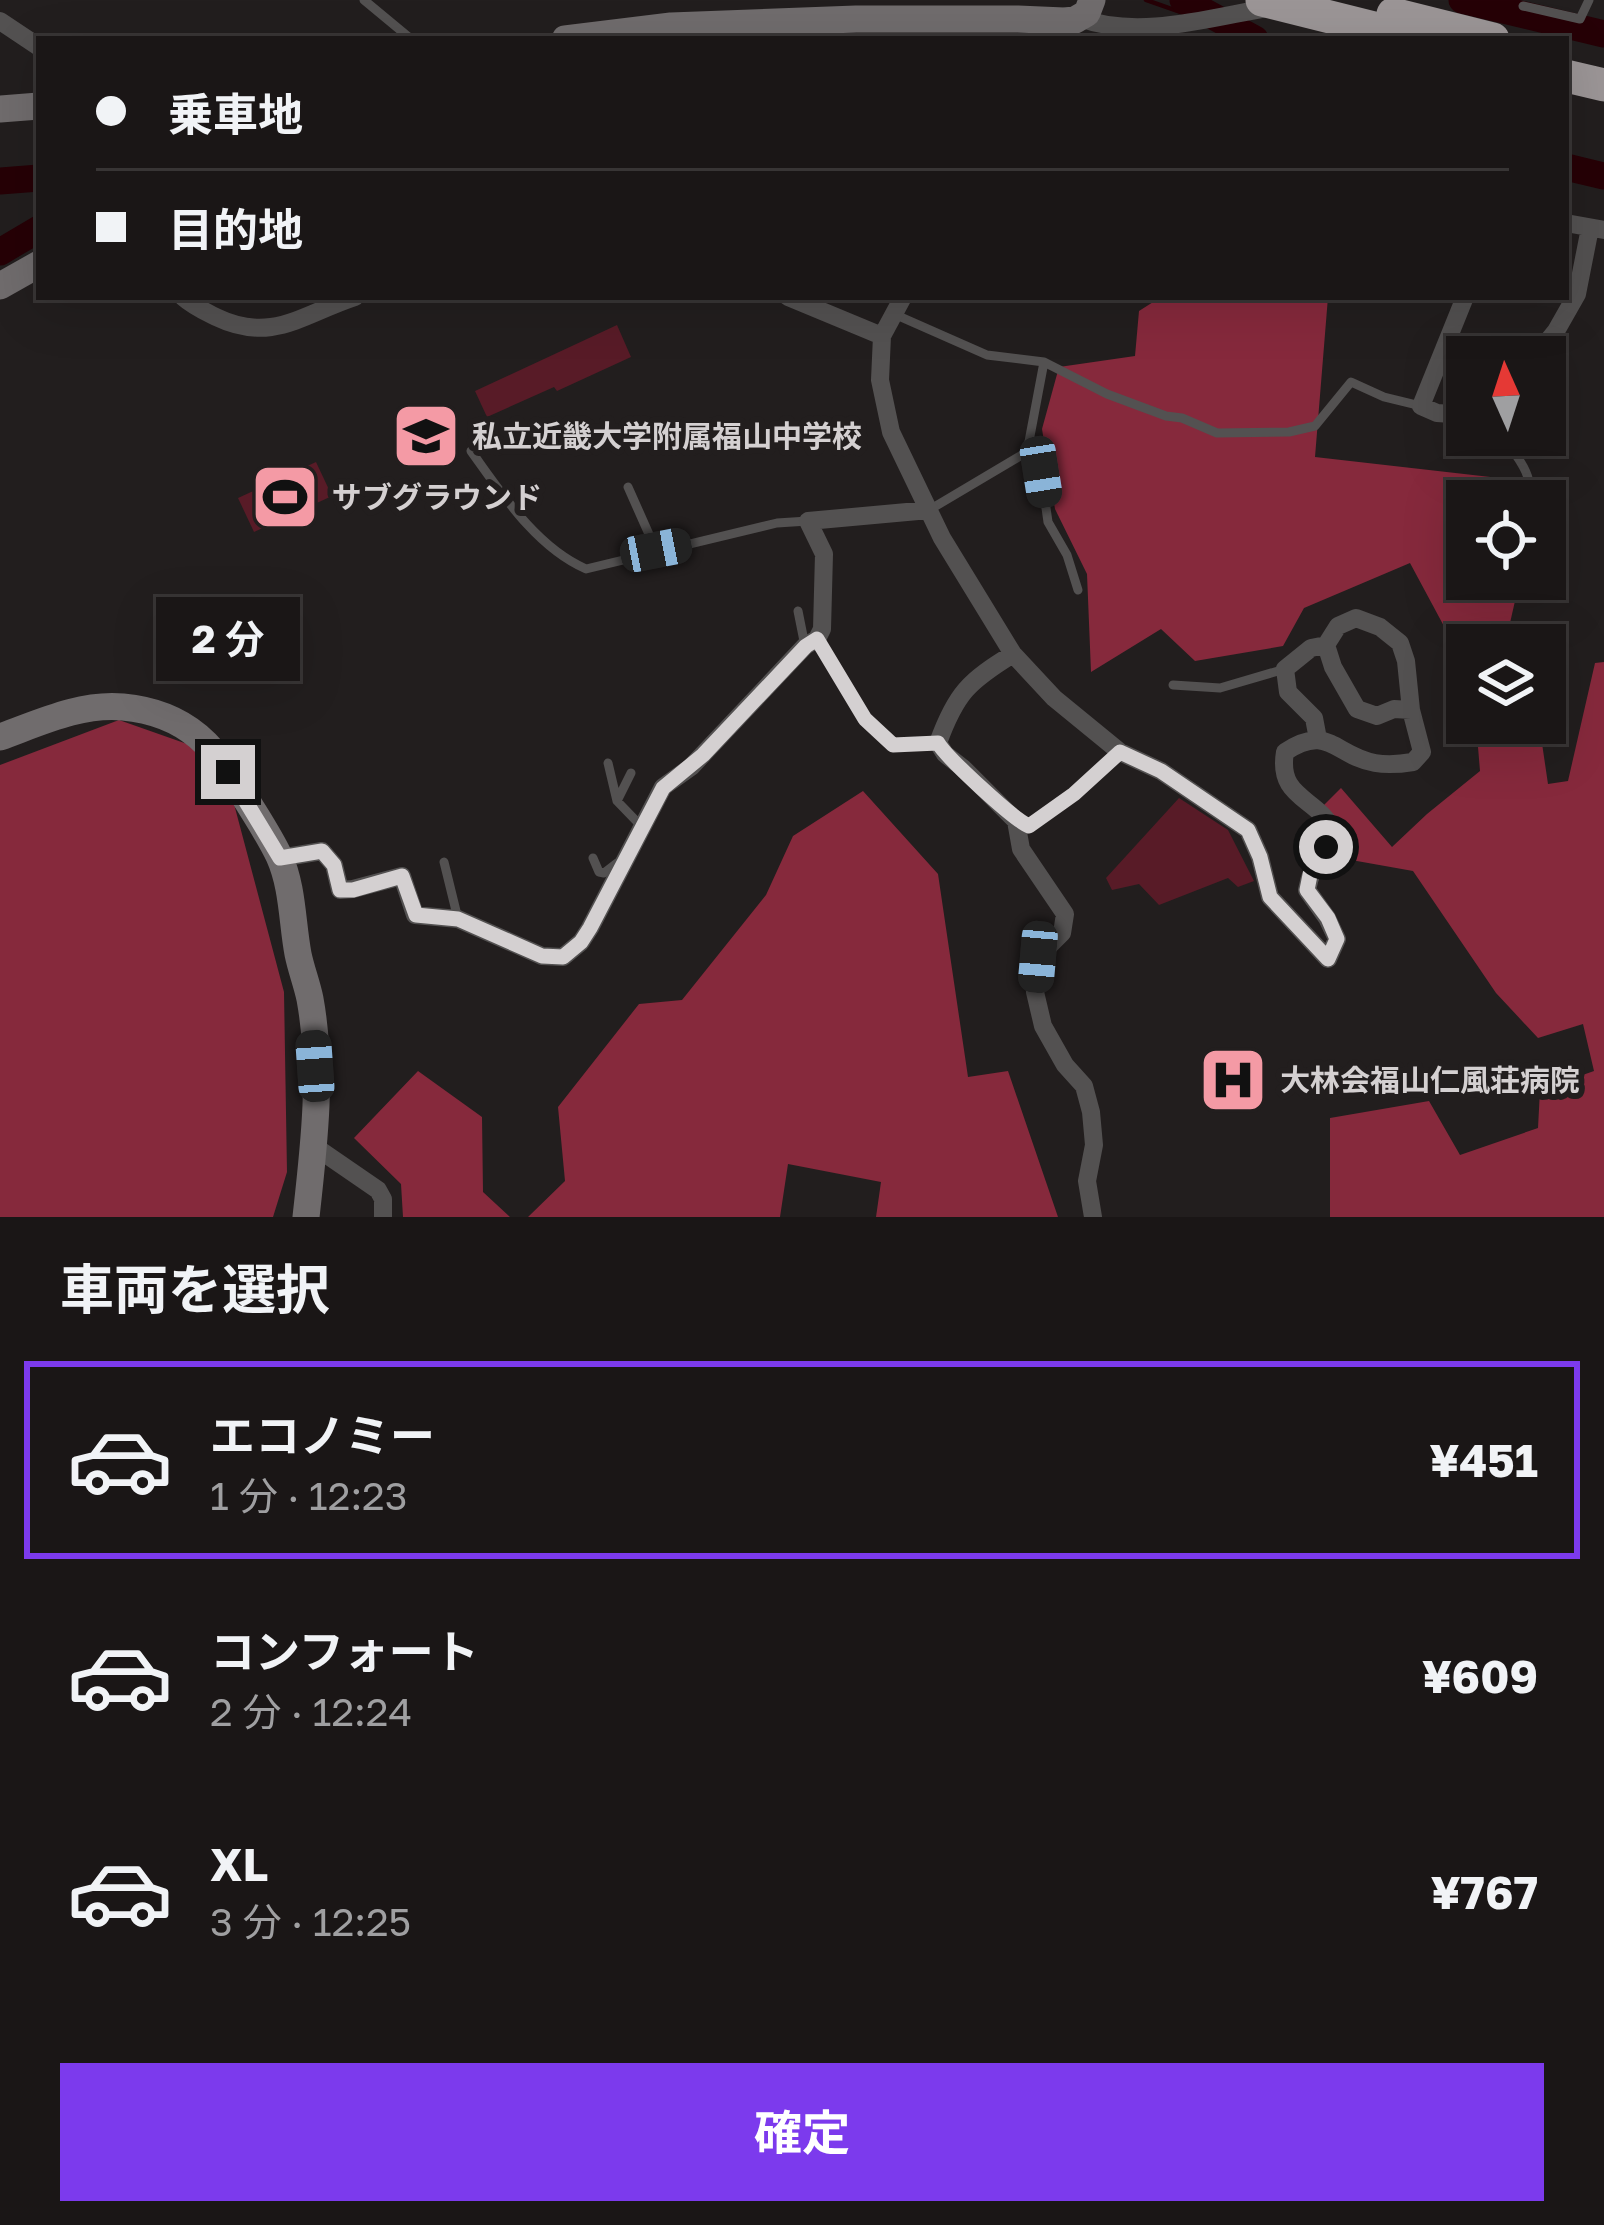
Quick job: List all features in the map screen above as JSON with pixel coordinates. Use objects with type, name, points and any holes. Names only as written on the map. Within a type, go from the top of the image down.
[{"type":"highway","points":[[1339,0],[1481,36]]},
{"type":"highway","points":[[1262,6],[1404,36]]},
{"type":"highway","points":[[1569,58],[1604,67]]},
{"type":"highway","points":[[1569,77],[1604,85]]},
{"type":"street","points":[[589,36],[671,26],[856,19],[1032,31],[1086,9],[1094,24],[1149,27],[1262,6]]},
{"type":"street","points":[[0,21],[36,45]]},
{"type":"street","points":[[0,109],[36,106]]},
{"type":"street","points":[[1552,336],[1577,294],[1597,229]]},
{"type":"street","points":[[0,286],[36,266]]},
{"type":"street","points":[[186,300],[235,326],[275,328],[347,300]]},
{"type":"street","points":[[795,300],[882,336]]},
{"type":"street","points":[[1446,414],[1421,406],[1464,300]]},
{"type":"street","points":[[899,306],[882,336],[880,380],[892,432],[951,555],[1013,654],[1054,698],[1120,752],[1161,771],[1248,830],[1270,897],[1328,959],[1337,939],[1307,890],[1311,870],[1333,830],[1322,812],[1299,799],[1282,769],[1286,752],[1302,741],[1318,739],[1370,763],[1413,762],[1422,752],[1400,643],[1379,627],[1356,618],[1338,626],[1326,645],[1311,648],[1285,669],[1288,692],[1314,718],[1318,739]]},
{"type":"street","points":[[280,858],[322,851],[334,865],[340,890],[402,876],[416,915],[458,919],[542,956],[563,957],[590,928],[663,788],[703,755],[822,628],[824,554],[808,521],[929,510]]},
{"type":"street","points":[[1326,645],[1357,709],[1377,716],[1411,710]]},
{"type":"street","points":[[1013,654],[964,688],[938,743],[1016,821],[1021,849],[1065,914],[1062,933],[1038,957],[1035,992],[1043,1026],[1065,1066],[1084,1086],[1094,1145],[1087,1181],[1093,1217]]},
{"type":"street","points":[[0,737],[66,713],[100,706],[127,707],[196,731],[240,788],[280,858],[288,882],[298,956],[310,1000],[314,1146],[306,1217]]},
{"type":"street","points":[[314,1146],[377,1190],[383,1198],[383,1217]]},
{"type":"lane","points":[[364,0],[407,36]]},
{"type":"lane","points":[[1523,6],[1580,19],[1589,0]]},
{"type":"lane","points":[[899,306],[987,355],[1044,362],[1107,394],[1217,434],[1289,432],[1316,426],[1351,382],[1421,406]]},
{"type":"lane","points":[[1044,362],[1027,452],[1041,472],[1048,522],[1078,590]]},
{"type":"lane","points":[[471,451],[512,508],[565,560],[586,569],[778,523],[808,521]]},
{"type":"lane","points":[[929,510],[1027,452]]},
{"type":"lane","points":[[628,487],[656,550]]},
{"type":"lane","points":[[797,611],[811,643],[865,719],[893,745],[938,743]]},
{"type":"lane","points":[[1174,685],[1220,688],[1285,669]]},
{"type":"lane","points":[[1016,821],[1029,826],[1120,752]]},
{"type":"lane","points":[[608,763],[616,801],[644,830]]},
{"type":"lane","points":[[616,801],[631,772]]},
{"type":"lane","points":[[592,858],[604,873],[632,852]]},
{"type":"lane","points":[[444,862],[458,919]]},
{"type":"shaded area","points":[[1156,300],[1328,300],[1315,457],[1508,479],[1446,480],[1446,600],[1515,600],[1510,624],[1446,624],[1446,630],[1410,563],[1304,608],[1283,646],[1195,661],[1161,629],[1091,672],[1087,574],[1055,509],[1042,429],[1059,367],[1135,356],[1139,311]]},
{"type":"shaded area","points":[[617,325],[631,357],[487,417],[475,391]]},
{"type":"shaded area","name":"サブグラウンド","points":[[316,462],[332,496],[254,532],[238,498]]},
{"type":"shaded area","points":[[1604,662],[1604,1217],[1330,1217],[1330,1118],[1429,1101],[1460,1155],[1538,1128],[1540,1090],[1594,1071],[1583,1024],[1538,1038],[1496,993],[1413,871],[1340,858],[1317,812],[1341,788],[1392,847],[1480,771],[1478,744],[1542,744],[1548,784],[1568,781],[1595,663]]},
{"type":"shaded area","points":[[119,720],[190,745],[234,804],[284,992],[287,1172],[273,1217],[0,1217],[0,765]]},
{"type":"shaded area","points":[[863,791],[938,874],[968,1077],[1008,1071],[1058,1217],[876,1217],[881,1182],[788,1164],[780,1217],[528,1217],[565,1181],[558,1107],[639,1004],[682,1000],[766,895],[793,836]]},
{"type":"shaded area","points":[[1179,798],[1228,830],[1254,881],[1238,887],[1228,878],[1159,905],[1139,884],[1112,890],[1106,878]]},
{"type":"shaded area","points":[[418,1071],[482,1117],[483,1192],[510,1217],[403,1217],[401,1184],[354,1138]]},
{"type":"waterway","points":[[1146,0],[1186,14]]},
{"type":"waterway","points":[[1183,0],[1249,36]]},
{"type":"waterway","points":[[1462,0],[1604,34]]},
{"type":"waterway","points":[[1220,26],[1247,35]]},
{"type":"waterway","points":[[1569,168],[1604,176]]},
{"type":"waterway","points":[[0,181],[36,178]]},
{"type":"waterway","points":[[0,252],[36,231]]},
{"type":"place","name":"私立近畿大学附属福山中学校","points":[[426,436]]},
{"type":"place","name":"サブグラウンド","points":[[285,497]]},
{"type":"place","name":"大林会福山仁風荘病院","points":[[1233,1080]]},
{"type":"route","points":[[228,772],[280,858],[322,851],[334,865],[340,890],[402,876],[416,915],[458,919],[542,956],[563,957],[590,928],[663,788],[691,767],[817,639],[865,719],[893,745],[938,743],[1016,821],[1029,826],[1120,752],[1161,771],[1248,830],[1270,897],[1328,959],[1337,939],[1307,890],[1311,870],[1326,847]]}]
